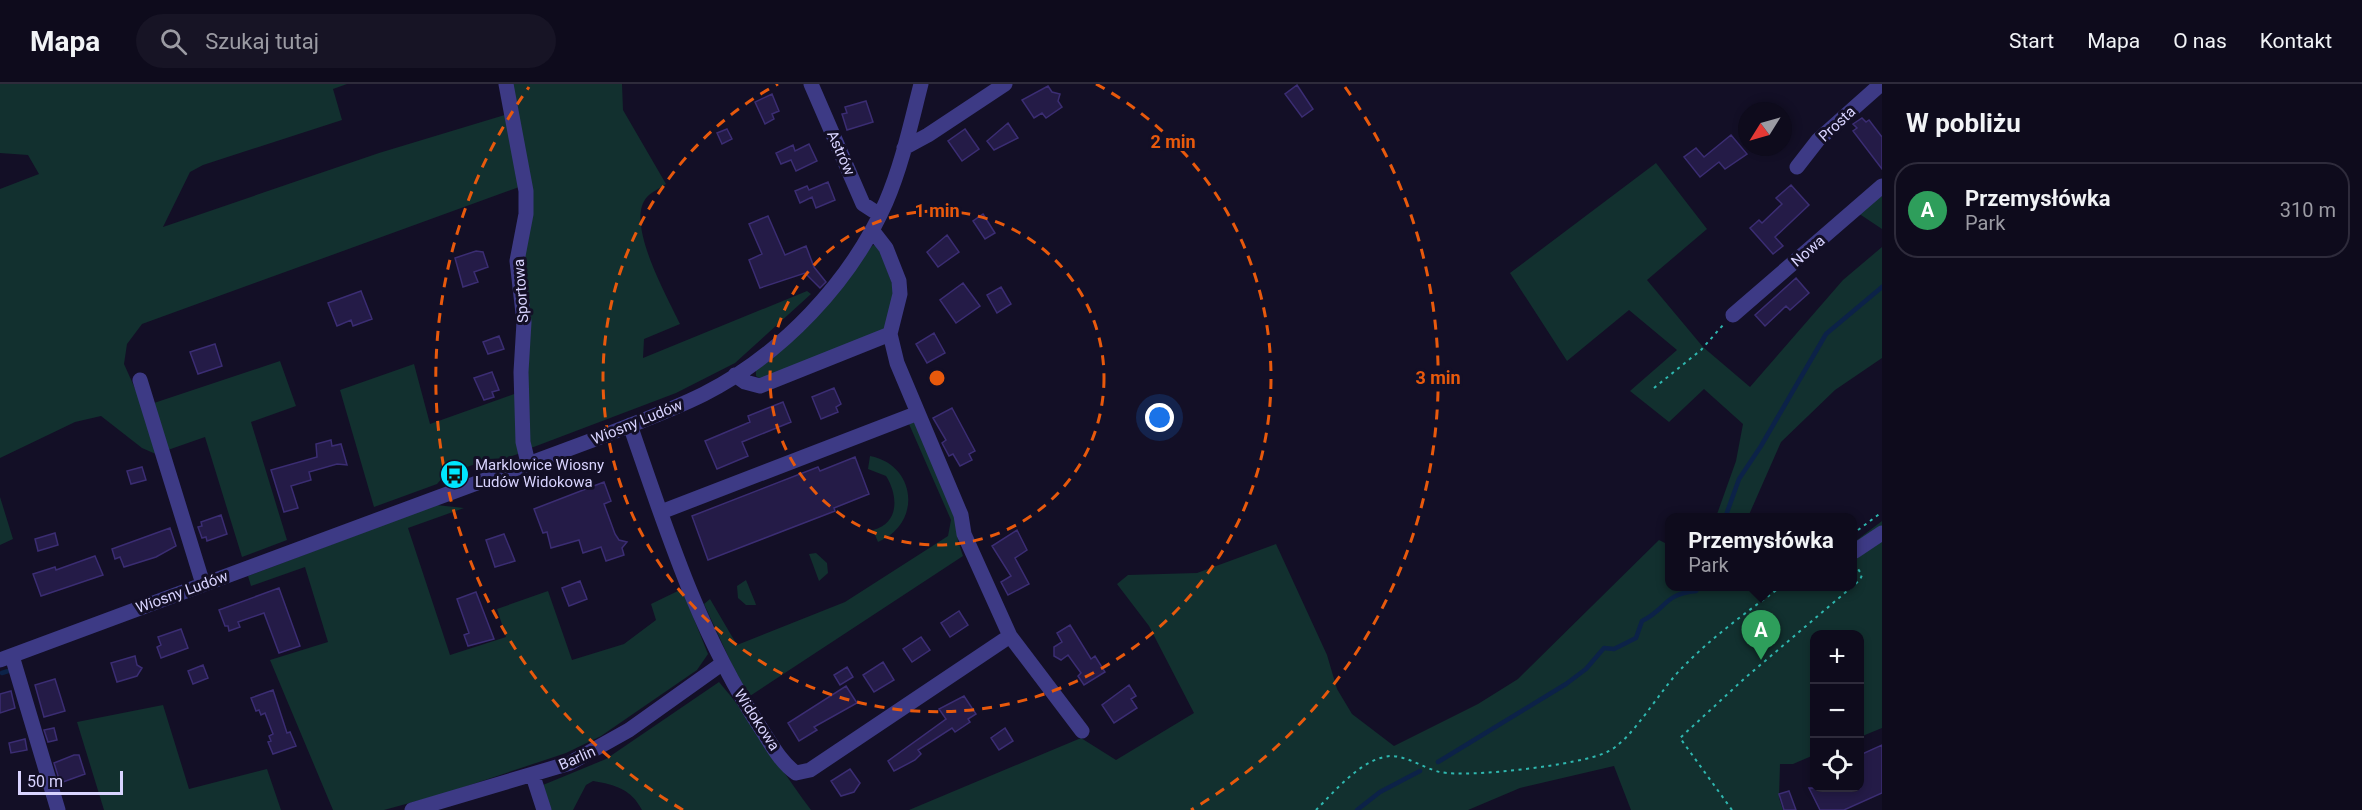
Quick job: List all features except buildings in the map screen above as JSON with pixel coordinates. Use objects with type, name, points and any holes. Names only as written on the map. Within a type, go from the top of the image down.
[{"type":"street","name":"Sportowa","points":[[506,84],[526,191],[526,214],[517,261],[524,322],[521,372],[523,442],[528,463]]},
{"type":"street","name":"Astrów","points":[[811,84],[863,204],[880,215]]},
{"type":"street","name":"Wiosny Ludów","points":[[6,658],[630,425],[696,398],[735,375],[790,332],[843,276],[880,215],[903,148],[921,84]]},
{"type":"street","points":[[903,148],[928,135],[1005,84]]},
{"type":"street","name":"Prosta","points":[[1797,167],[1818,140],[1881,84]]},
{"type":"street","name":"Nowa","points":[[1733,315],[1882,186]]},
{"type":"street","points":[[872,230],[886,248],[899,281],[900,294],[890,334],[897,363],[961,515],[964,534],[1010,636],[1082,731]]},
{"type":"street","points":[[735,375],[745,382],[760,386],[890,334]]},
{"type":"street","points":[[140,380],[203,584]]},
{"type":"street","points":[[661,512],[918,413]]},
{"type":"street","name":"Widokowa","points":[[630,425],[690,595],[740,697],[789,768],[796,773],[803,774],[1010,636]]},
{"type":"street","points":[[1857,550],[1882,533]]},
{"type":"street","points":[[6,658],[58,810]]},
{"type":"street","name":"Barlin","points":[[412,810],[533,776],[570,763],[602,747],[670,702],[723,663]]},
{"type":"street","points":[[533,776],[544,810]]},
{"type":"path","points":[[1654,388],[1701,350],[1733,315]]},
{"type":"path","points":[[1857,531],[1882,512]]},
{"type":"path","points":[[1857,567],[1862,575],[1857,583]]},
{"type":"path","points":[[1316,810],[1372,761],[1385,756],[1399,757],[1441,772],[1473,774],[1581,760],[1608,752],[1625,738],[1682,667],[1776,591]]},
{"type":"path","points":[[1732,810],[1680,738],[1745,678],[1847,591]]},
{"type":"green space","points":[[0,84],[347,84],[333,89],[342,120],[203,165],[190,172],[163,227],[379,153],[508,114],[522,186],[142,324],[127,344],[124,364],[146,413],[158,455],[142,448],[101,416],[75,422],[0,458],[0,189],[39,174],[28,155],[0,153]]},
{"type":"green space","points":[[511,84],[622,84],[623,110],[666,184],[647,197],[641,209],[641,224],[650,260],[680,324],[644,339],[643,358],[807,291],[811,294],[735,363],[676,393],[531,448],[527,416],[523,260],[529,236]]},
{"type":"green space","points":[[1656,163],[1707,229],[1647,280],[1703,347],[1750,387],[1843,280],[1882,247],[1882,358],[1835,390],[1781,442],[1750,513],[1717,513],[1736,461],[1743,424],[1704,389],[1669,422],[1630,391],[1677,350],[1629,310],[1567,361],[1510,273]]},
{"type":"green space","points":[[1882,191],[1882,229],[1858,213]]},
{"type":"green space","points":[[873,245],[878,246],[896,294],[886,331],[761,379],[756,376],[756,369]]},
{"type":"green space","points":[[280,361],[296,406],[251,422],[287,540],[242,557],[205,437],[165,451],[151,404]]},
{"type":"green space","points":[[414,364],[430,424],[517,393],[521,453],[506,458],[489,459],[445,475],[437,484],[374,507],[340,390]]},
{"type":"green space","points":[[917,421],[955,513],[958,541],[963,556],[750,696],[740,682],[704,604],[710,599],[737,645],[845,602],[948,536],[951,520],[909,424]]},
{"type":"green space","points":[[870,456],[886,462],[897,471],[905,482],[908,496],[907,509],[902,522],[892,534],[878,542],[873,530],[888,521],[894,508],[894,500],[893,491],[886,476],[868,469]]},
{"type":"green space","points":[[0,497],[13,539],[0,545]]},
{"type":"green space","points":[[436,505],[464,508],[408,528],[450,655],[506,637],[497,609],[548,591],[572,660],[624,644],[656,620],[651,604],[682,589],[708,654],[697,670],[601,736],[566,753],[446,793],[384,810],[333,810],[270,660],[328,642],[305,567],[251,586],[248,576]]},
{"type":"green space","points":[[1882,521],[1882,728],[1864,735],[1864,630],[1810,630],[1810,757],[1793,764],[1780,764],[1779,798],[1783,810],[1631,810],[1614,766],[1520,788],[1468,810],[909,810],[1081,738],[1116,760],[1194,713],[1149,626],[1117,584],[1128,575],[1197,573],[1276,544],[1327,655],[1337,689],[1352,714],[1394,746],[1478,704],[1518,679],[1659,540],[1665,543],[1665,591],[1857,591],[1857,540]]},
{"type":"green space","points":[[816,553],[827,563],[828,573],[819,581],[809,554]]},
{"type":"green space","points":[[746,580],[756,605],[746,605],[738,598],[737,586]]},
{"type":"green space","points":[[719,682],[811,810],[642,810],[633,797],[622,789],[593,781],[586,785],[573,810],[551,810],[543,785],[606,759]]},
{"type":"green space","points":[[163,705],[189,789],[267,769],[281,810],[104,810],[77,722]]},
{"type":"waterway","points":[[1727,513],[1739,479],[1761,446],[1826,334],[1882,287]]},
{"type":"waterway","points":[[1438,762],[1566,684],[1586,669],[1604,648],[1614,649],[1636,638],[1642,621],[1677,595],[1696,591]]},
{"type":"waterway","points":[[2,673],[8,671]]},
{"type":"waterway","points":[[1357,810],[1380,792],[1420,771]]},
{"type":"place","name":"Marklowice Wiosny Ludów Widokowa","points":[[454,474]]},
{"type":"place","name":"Przemysłówka","points":[[1761,660]]}]
